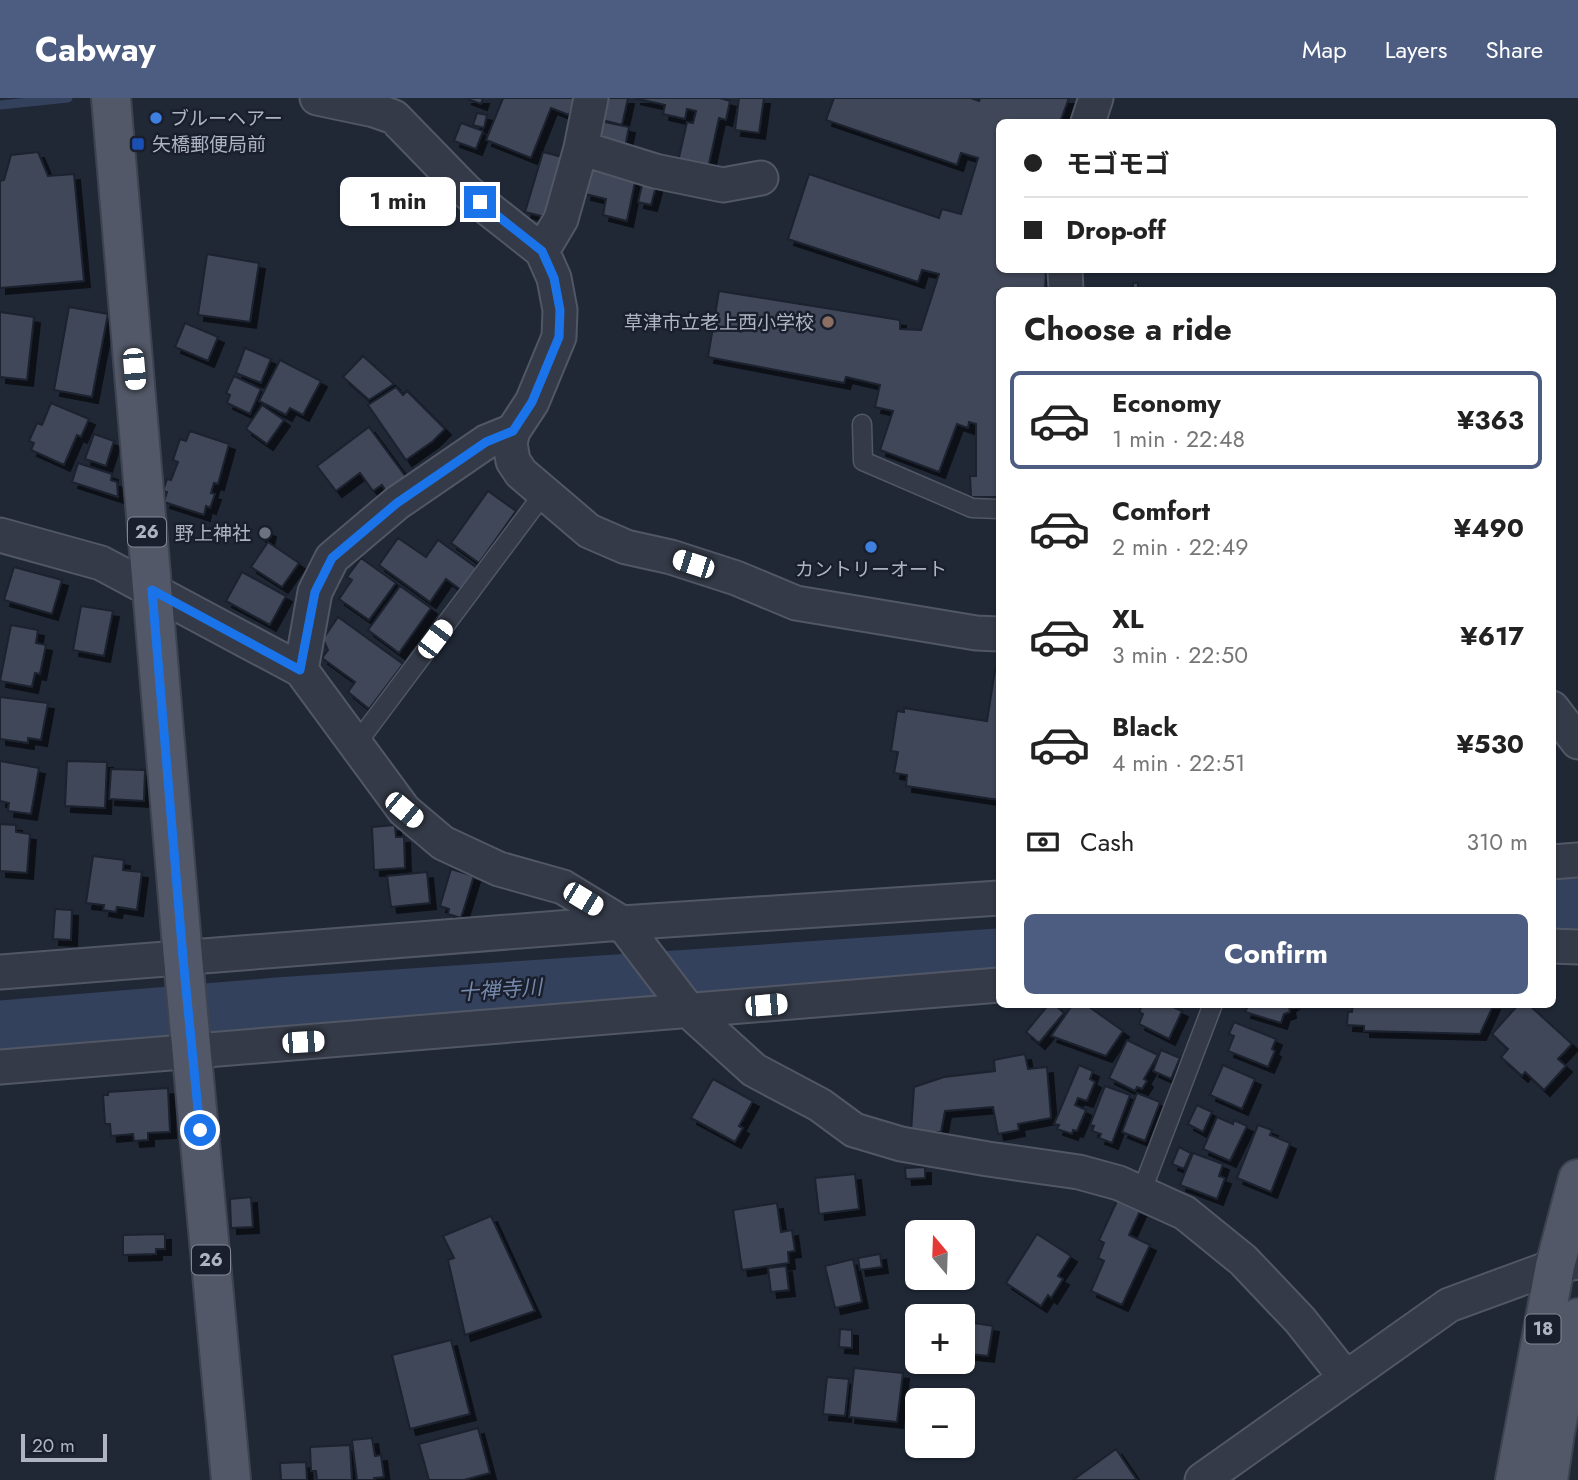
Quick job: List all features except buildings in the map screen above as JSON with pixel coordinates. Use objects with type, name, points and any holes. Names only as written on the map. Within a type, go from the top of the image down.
[{"type":"main road","name":"26","points":[[111,98],[183,962],[231,1480]]},
{"type":"main road","name":"18","points":[[1515,1480],[1567,1264],[1578,1179]]},
{"type":"main road","name":"18","points":[[1548,1480],[1578,1318]]},
{"type":"street","points":[[317,98],[394,117],[466,191],[542,251],[556,289],[560,310],[559,337],[532,402],[513,431],[510,443],[513,461],[521,473],[589,531],[626,547],[671,557],[736,578],[796,603],[976,633],[996,634]]},
{"type":"street","points":[[542,251],[561,219],[592,98]]},
{"type":"street","points":[[1089,119],[1097,98]]},
{"type":"street","points":[[581,148],[655,172],[723,184],[761,178]]},
{"type":"street","points":[[300,670],[315,592],[332,558],[397,503],[486,442],[513,431]]},
{"type":"street","points":[[0,535],[101,563],[300,670],[404,810],[443,843],[499,869],[564,887],[626,927],[685,1006],[754,1069],[820,1105],[855,1130],[901,1144],[1079,1172],[1119,1183],[1185,1213],[1242,1260],[1300,1320],[1346,1378]]},
{"type":"street","points":[[1556,713],[1578,742]]},
{"type":"street","points":[[1556,862],[1578,860]]},
{"type":"street","points":[[0,972],[183,962],[996,898]]},
{"type":"street","points":[[1556,946],[1578,947]]},
{"type":"street","points":[[0,1067],[192,1045],[685,1006],[996,985]]},
{"type":"street","points":[[1202,1480],[1449,1305],[1567,1264]]},
{"type":"lane","points":[[862,424],[863,461],[972,508],[996,509]]},
{"type":"lane","points":[[357,744],[544,492]]},
{"type":"lane","points":[[1141,1193],[1211,1008]]},
{"type":"waterway","points":[[0,105],[68,98]]},
{"type":"waterway","name":"十禅寺川","points":[[1556,905],[1578,904]]},
{"type":"waterway","name":"十禅寺川","points":[[0,1026],[278,1003],[996,954]]},
{"type":"place","name":"ブルーヘアー","points":[[156,118]]},
{"type":"place","name":"矢橋郵便局前","points":[[138,144]]},
{"type":"place","name":"草津市立老上西小学校","points":[[828,322]]},
{"type":"place","name":"野上神社","points":[[265,533]]},
{"type":"place","name":"カントリーオート","points":[[871,547]]},
{"type":"route","points":[[200,1130],[152,590],[300,670],[315,592],[332,558],[397,503],[486,442],[513,431],[532,402],[559,337],[560,310],[554,278],[542,251],[480,202]]}]
